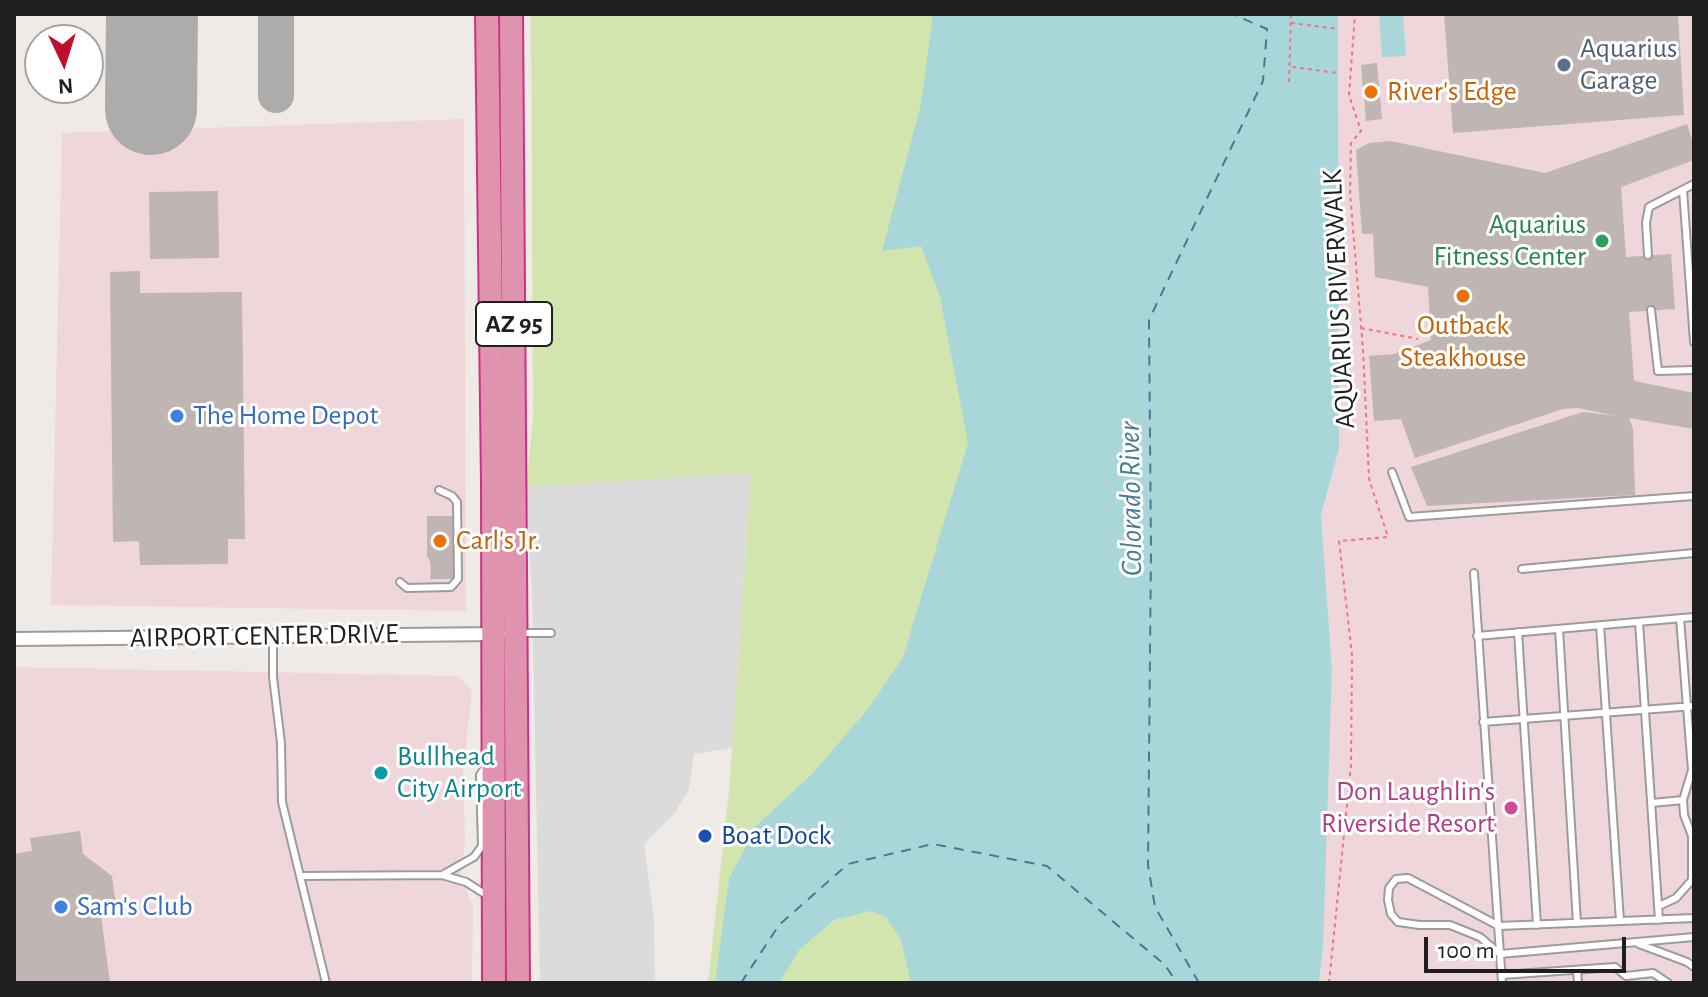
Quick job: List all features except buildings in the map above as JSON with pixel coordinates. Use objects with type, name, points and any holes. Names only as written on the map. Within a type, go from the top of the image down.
[{"type":"highway","name":"AZ 95","points":[[487,14],[503,634],[518,983]]},
{"type":"highway","name":"AZ 95","points":[[494,983],[494,752],[515,451],[511,14]]},
{"type":"street","name":"AIRPORT CENTER DRIVE","points":[[14,639],[503,634]]},
{"type":"lane","points":[[1648,255],[1646,223],[1649,207],[1694,184]]},
{"type":"lane","points":[[1683,190],[1694,342]]},
{"type":"lane","points":[[1651,310],[1658,371],[1694,370]]},
{"type":"lane","points":[[1392,472],[1409,517],[1694,496]]},
{"type":"lane","points":[[400,582],[407,588],[451,587],[458,579],[457,502],[439,490]]},
{"type":"lane","points":[[1522,569],[1694,553]]},
{"type":"lane","points":[[1474,573],[1502,979],[1615,967],[1626,979],[1653,973],[1668,983]]},
{"type":"lane","points":[[1477,636],[1694,617]]},
{"type":"lane","points":[[1659,906],[1676,898],[1692,880],[1692,836],[1684,815],[1683,800],[1693,770],[1691,706],[1680,618]]},
{"type":"lane","points":[[1639,622],[1659,920]]},
{"type":"lane","points":[[1600,625],[1620,921]]},
{"type":"lane","points":[[1559,629],[1577,923]]},
{"type":"lane","points":[[1518,632],[1537,925]]},
{"type":"lane","points":[[503,634],[551,633]]},
{"type":"lane","points":[[273,636],[282,802],[326,983]]},
{"type":"lane","points":[[1483,722],[1691,706]]},
{"type":"lane","points":[[442,875],[474,857],[482,846],[480,775],[494,752]]},
{"type":"lane","points":[[1652,803],[1683,800]]},
{"type":"lane","points":[[301,876],[442,875],[466,882],[494,900]]},
{"type":"lane","points":[[1694,918],[1499,926],[1408,878],[1396,879],[1389,888],[1388,900],[1391,914],[1398,922],[1450,925],[1480,937],[1500,954],[1694,937]]},
{"type":"lane","points":[[1636,942],[1694,967]]},
{"type":"lane","points":[[1577,970],[1578,983]]},
{"type":"path","points":[[1289,82],[1291,14]]},
{"type":"path","name":"AQUARIUS RIVERWALK","points":[[1329,983],[1351,749],[1352,655],[1339,541],[1388,537],[1369,479],[1350,192],[1351,143],[1361,131],[1349,95],[1355,14]]},
{"type":"path","points":[[1291,23],[1338,29]]},
{"type":"path","points":[[1289,67],[1338,73]]},
{"type":"path","points":[[1361,328],[1418,339]]},
{"type":"shaded area","points":[[1338,14],[1694,14],[1694,983],[1320,983],[1332,670],[1321,515],[1339,449]]},
{"type":"shaded area","points":[[464,119],[466,611],[51,605],[62,133]]},
{"type":"shaded area","points":[[751,473],[732,748],[694,754],[689,789],[674,814],[644,844],[654,920],[655,983],[540,983],[532,593],[526,487]]},
{"type":"shaded area","points":[[14,667],[458,676],[472,691],[463,772],[465,840],[461,875],[473,907],[472,983],[14,983]]},
{"type":"green space","points":[[531,14],[988,14],[999,983],[708,983],[729,790],[751,474],[526,487],[533,418]]},
{"type":"water","name":"Colorado River","points":[[933,14],[1338,14],[1339,449],[1321,515],[1332,670],[1323,947],[1319,983],[911,983],[901,940],[886,917],[870,911],[834,920],[800,949],[779,983],[715,983],[729,879],[757,825],[812,774],[868,709],[903,657],[968,443],[940,297],[921,246],[882,251],[921,104]]},
{"type":"water","points":[[1379,14],[1403,14],[1406,56],[1382,57]]},
{"type":"ferry route","points":[[1199,983],[1155,907],[1148,865],[1151,549],[1149,320],[1263,81],[1267,29],[1232,14]]},
{"type":"ferry route","points":[[741,983],[779,925],[848,864],[933,844],[1047,866],[1165,965],[1177,983]]},
{"type":"taxiway","points":[[276,14],[276,95]]},
{"type":"runway","points":[[151,109],[152,14]]},
{"type":"place","name":"Aquarius Garage","points":[[1564,65]]},
{"type":"place","name":"River's Edge","points":[[1371,92]]},
{"type":"place","name":"Aquarius Fitness Center","points":[[1602,241]]},
{"type":"place","name":"Outback Steakhouse","points":[[1463,296]]},
{"type":"place","name":"The Home Depot","points":[[177,416]]},
{"type":"place","name":"Carl's Jr.","points":[[440,541]]},
{"type":"place","name":"Bullhead City Airport","points":[[381,773]]},
{"type":"place","name":"Don Laughlin's Riverside Resort","points":[[1511,808]]},
{"type":"place","name":"Boat Dock","points":[[705,836]]},
{"type":"place","name":"Sam's Club","points":[[61,907]]}]
